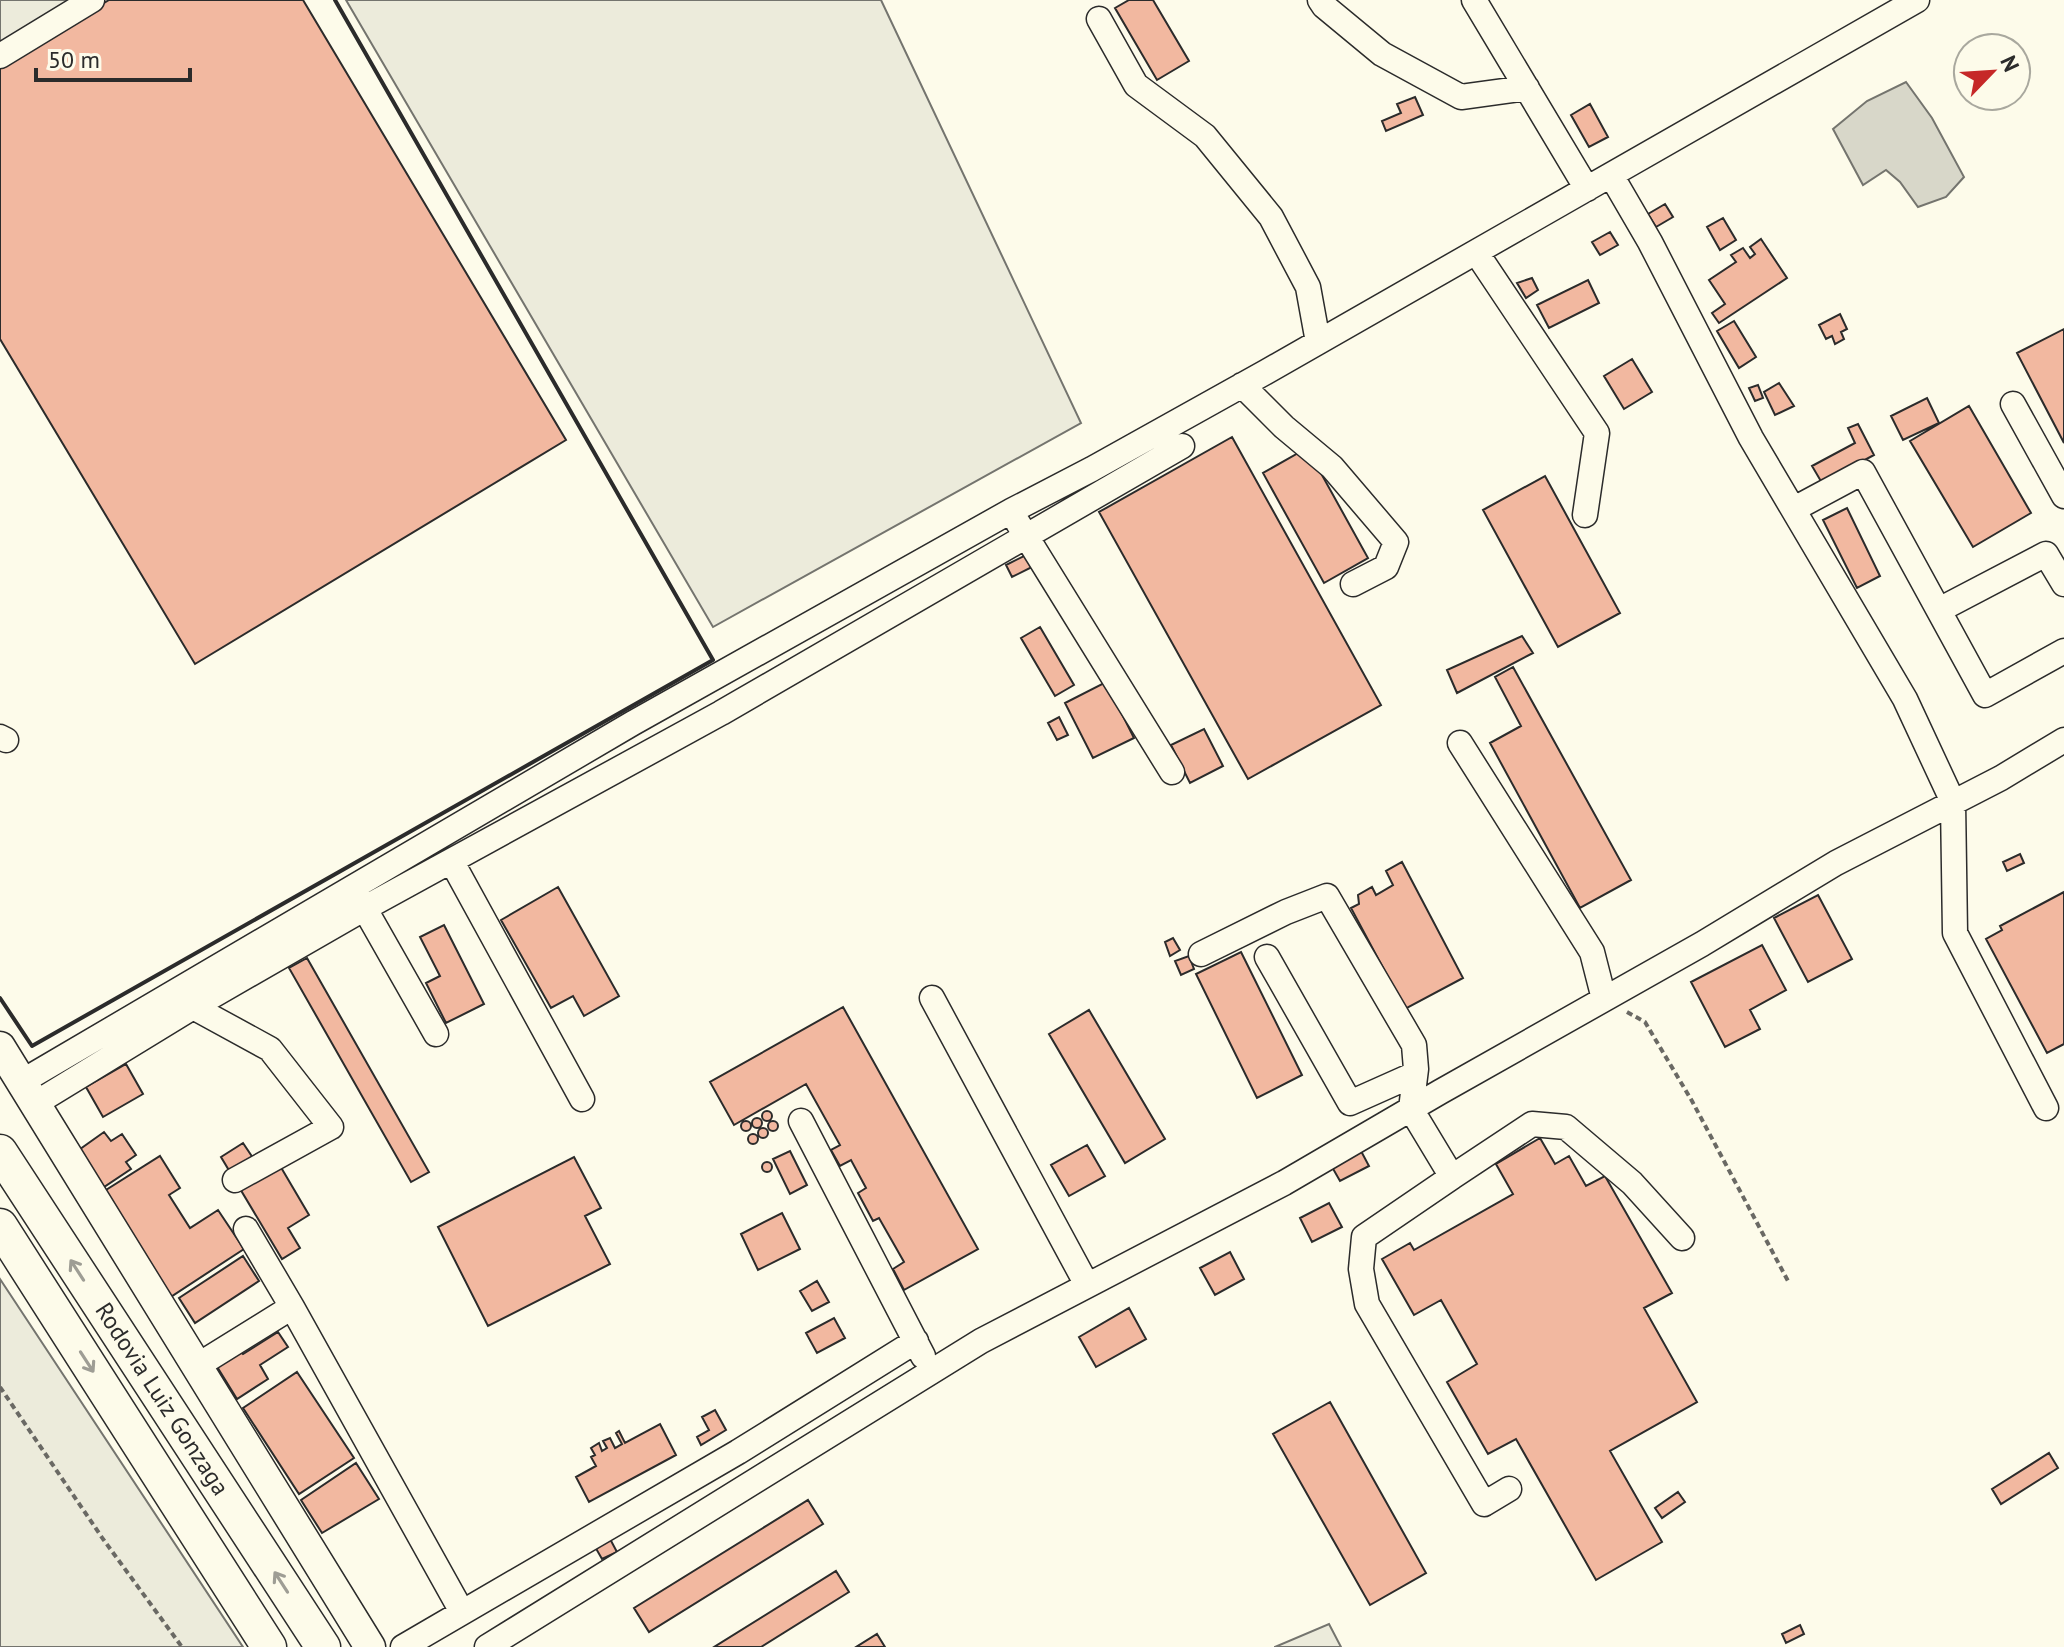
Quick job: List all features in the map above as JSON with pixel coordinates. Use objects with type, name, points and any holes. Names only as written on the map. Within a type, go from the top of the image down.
[{"type":"highway","name":"Rodovia Luiz Gonzaga","points":[[0,1152],[323,1647]]},
{"type":"highway","name":"Rodovia Luiz Gonzaga","points":[[0,1226],[269,1647]]},
{"type":"main road","points":[[0,1047],[370,1647]]},
{"type":"street","points":[[0,56],[92,0]]},
{"type":"street","points":[[1320,0],[1382,54],[1461,97],[1527,88]]},
{"type":"street","points":[[1474,0],[1587,189]]},
{"type":"street","points":[[30,1092],[193,1007],[633,723],[1242,385],[1917,0]]},
{"type":"street","points":[[1099,19],[1136,85],[1205,136],[1271,217],[1308,287],[1318,342]]},
{"type":"street","points":[[1611,175],[1650,242],[1751,438],[1905,699],[1953,802],[1955,933],[2046,1108]]},
{"type":"street","points":[[1476,252],[1597,433],[1585,515]]},
{"type":"street","points":[[1242,385],[1284,427],[1332,467],[1396,542],[1386,567],[1353,584]]},
{"type":"street","points":[[2013,404],[2064,496]]},
{"type":"street","points":[[30,1092],[360,898],[452,862],[721,713],[1182,446]]},
{"type":"street","points":[[1794,509],[1863,472],[1985,695],[2064,651]]},
{"type":"street","points":[[1011,511],[1172,772]]},
{"type":"street","points":[[1939,610],[2055,549],[2064,584]]},
{"type":"street","points":[[487,1647],[981,1341],[1284,1183],[1702,944],[1836,863],[2064,740]]},
{"type":"street","points":[[1460,743],[1592,952],[1604,999]]},
{"type":"street","points":[[452,862],[582,1099]]},
{"type":"street","points":[[1201,954],[1286,912],[1327,896],[1414,1045],[1411,1109],[1452,1177]]},
{"type":"street","points":[[360,898],[436,1034]]},
{"type":"street","points":[[1267,957],[1350,1103],[1415,1074]]},
{"type":"street","points":[[932,998],[1087,1285]]},
{"type":"street","points":[[193,1007],[270,1049],[331,1127],[235,1180]]},
{"type":"street","points":[[801,1121],[932,1372]]},
{"type":"street","points":[[1509,1489],[1484,1504],[1367,1304],[1361,1269],[1364,1237],[1532,1124],[1566,1127],[1632,1183],[1682,1238]]},
{"type":"street","points":[[246,1229],[462,1612]]},
{"type":"street","points":[[197,1366],[292,1307]]},
{"type":"street","points":[[403,1647],[725,1460],[916,1341]]},
{"type":"path","points":[[1604,999],[1645,1022],[1692,1101],[1788,1281]]},
{"type":"path","points":[[0,1387],[103,1539],[182,1647]]},
{"type":"shaded area","points":[[0,0],[76,0],[0,44]]},
{"type":"shaded area","points":[[346,0],[881,0],[1081,423],[713,627]]},
{"type":"shaded area","points":[[1906,82],[1932,118],[1964,177],[1946,197],[1918,207],[1900,182],[1886,170],[1863,185],[1833,129],[1867,101]]},
{"type":"shaded area","points":[[0,1279],[243,1647],[0,1647]]},
{"type":"shaded area","points":[[1329,1624],[1341,1647],[1275,1647]]},
{"type":"building","points":[[109,0],[303,0],[566,440],[195,664],[0,339],[0,66]]},
{"type":"building","points":[[1129,0],[1153,0],[1189,61],[1157,80],[1115,8]]},
{"type":"building","points":[[1415,97],[1423,115],[1386,131],[1382,121],[1401,113],[1397,104]]},
{"type":"building","points":[[1590,104],[1608,137],[1589,147],[1571,115]]},
{"type":"building","points":[[1665,204],[1673,217],[1656,227],[1648,214]]},
{"type":"building","points":[[1723,218],[1736,240],[1720,250],[1707,227]]},
{"type":"building","points":[[1610,232],[1618,245],[1600,255],[1592,242]]},
{"type":"building","points":[[1761,239],[1787,278],[1719,323],[1712,313],[1725,304],[1709,280],[1736,262],[1731,255],[1743,248],[1750,258],[1755,254],[1750,247]]},
{"type":"building","points":[[1532,278],[1538,290],[1526,298],[1517,283]]},
{"type":"building","points":[[1588,280],[1599,303],[1549,328],[1537,305]]},
{"type":"building","points":[[1840,314],[1847,329],[1841,332],[1844,339],[1835,344],[1832,336],[1826,339],[1819,325]]},
{"type":"building","points":[[1734,321],[1756,357],[1739,368],[1717,331]]},
{"type":"building","points":[[2064,329],[2064,443],[2017,353]]},
{"type":"building","points":[[1632,359],[1652,392],[1624,409],[1604,376]]},
{"type":"building","points":[[1779,383],[1794,406],[1775,415],[1764,392]]},
{"type":"building","points":[[1758,385],[1763,398],[1755,401],[1749,388]]},
{"type":"building","points":[[1927,398],[1939,423],[1903,440],[1891,416]]},
{"type":"building","points":[[1969,406],[2031,513],[1973,547],[1910,441]]},
{"type":"building","points":[[1858,424],[1874,455],[1822,483],[1812,466],[1855,443],[1848,428]]},
{"type":"building","points":[[1232,437],[1381,705],[1248,779],[1099,512]]},
{"type":"building","points":[[1307,448],[1368,558],[1324,583],[1263,473]]},
{"type":"building","points":[[1545,476],[1620,613],[1558,647],[1483,510]]},
{"type":"building","points":[[1847,508],[1880,576],[1857,588],[1823,520]]},
{"type":"building","points":[[1028,554],[1034,566],[1012,577],[1006,565]]},
{"type":"building","points":[[1040,627],[1074,685],[1055,696],[1021,638]]},
{"type":"building","points":[[1522,636],[1533,653],[1457,693],[1447,670]]},
{"type":"building","points":[[1513,667],[1631,880],[1580,908],[1490,743],[1521,726],[1495,677]]},
{"type":"building","points":[[1106,682],[1134,738],[1093,758],[1065,703]]},
{"type":"building","points":[[1059,717],[1068,735],[1057,740],[1048,723]]},
{"type":"building","points":[[1204,729],[1223,766],[1190,783],[1171,745]]},
{"type":"building","points":[[2020,854],[2024,863],[2007,871],[2003,862]]},
{"type":"building","points":[[1402,862],[1463,978],[1405,1009],[1351,908],[1359,904],[1358,895],[1372,887],[1376,895],[1393,885],[1386,871]]},
{"type":"building","points":[[558,887],[619,996],[584,1016],[573,996],[551,1008],[501,920]]},
{"type":"building","points":[[2064,892],[2064,1044],[2047,1053],[1986,939],[2002,930],[2000,926]]},
{"type":"building","points":[[1818,895],[1852,959],[1808,982],[1774,918]]},
{"type":"building","points":[[444,925],[484,1004],[446,1023],[426,983],[440,976],[420,937]]},
{"type":"building","points":[[1173,938],[1180,950],[1170,956],[1165,942]]},
{"type":"building","points":[[1762,945],[1786,990],[1750,1010],[1760,1029],[1725,1047],[1691,982]]},
{"type":"building","points":[[1241,952],[1302,1075],[1257,1098],[1196,974]]},
{"type":"building","points":[[1189,956],[1194,969],[1181,975],[1175,961]]},
{"type":"building","points":[[307,958],[429,1172],[411,1182],[289,968]]},
{"type":"building","points":[[843,1007],[978,1249],[904,1290],[893,1269],[904,1262],[879,1218],[873,1221],[858,1193],[866,1188],[851,1160],[840,1166],[831,1150],[840,1145],[806,1084],[734,1125],[710,1082]]},
{"type":"building","points":[[1089,1010],[1165,1139],[1125,1163],[1049,1034]]},
{"type":"building","points":[[126,1064],[143,1094],[103,1117],[86,1087]]},
{"type":"building","points":[[767,1111],[772,1116],[767,1121],[762,1116]]},
{"type":"building","points":[[757,1118],[762,1123],[757,1128],[752,1123]]},
{"type":"building","points":[[746,1121],[751,1126],[746,1131],[741,1126]]},
{"type":"building","points":[[773,1121],[778,1126],[773,1131],[768,1126]]},
{"type":"building","points":[[763,1128],[768,1133],[763,1138],[758,1133]]},
{"type":"building","points":[[104,1132],[111,1141],[122,1134],[136,1155],[126,1162],[131,1169],[101,1189],[76,1152]]},
{"type":"building","points":[[753,1134],[758,1139],[753,1144],[748,1139]]},
{"type":"building","points":[[1540,1138],[1555,1164],[1569,1156],[1586,1186],[1605,1176],[1672,1293],[1644,1308],[1697,1402],[1610,1451],[1662,1542],[1596,1580],[1516,1439],[1488,1454],[1447,1382],[1477,1364],[1441,1300],[1414,1315],[1382,1259],[1410,1243],[1414,1250],[1513,1194],[1496,1164]]},
{"type":"building","points":[[243,1143],[253,1158],[230,1172],[221,1157]]},
{"type":"building","points":[[1087,1145],[1105,1176],[1069,1196],[1051,1165]]},
{"type":"building","points":[[790,1151],[807,1185],[790,1194],[773,1159]]},
{"type":"building","points":[[1361,1151],[1369,1166],[1340,1181],[1332,1167]]},
{"type":"building","points":[[160,1156],[180,1188],[169,1195],[190,1228],[218,1210],[244,1249],[166,1300],[98,1195]]},
{"type":"building","points":[[574,1157],[601,1208],[585,1216],[610,1264],[488,1326],[438,1227]]},
{"type":"building","points":[[767,1162],[772,1167],[767,1172],[762,1167]]},
{"type":"building","points":[[279,1164],[309,1215],[288,1228],[300,1248],[282,1259],[239,1187]]},
{"type":"building","points":[[1329,1203],[1342,1227],[1312,1242],[1300,1218]]},
{"type":"building","points":[[782,1213],[800,1249],[758,1270],[741,1234]]},
{"type":"building","points":[[1230,1252],[1244,1279],[1215,1295],[1200,1268]]},
{"type":"building","points":[[243,1256],[259,1281],[195,1323],[179,1298]]},
{"type":"building","points":[[817,1281],[829,1302],[812,1311],[800,1291]]},
{"type":"building","points":[[1129,1308],[1146,1339],[1096,1367],[1079,1337]]},
{"type":"building","points":[[834,1318],[845,1338],[817,1353],[806,1333]]},
{"type":"building","points":[[278,1332],[288,1347],[260,1365],[268,1379],[237,1399],[216,1365],[238,1350],[243,1354]]},
{"type":"building","points":[[297,1372],[354,1458],[299,1494],[243,1408]]},
{"type":"building","points":[[1330,1402],[1426,1573],[1370,1605],[1273,1434]]},
{"type":"building","points":[[715,1410],[726,1430],[701,1445],[697,1437],[709,1430],[702,1417]]},
{"type":"building","points":[[660,1424],[676,1455],[589,1502],[576,1477],[596,1466],[591,1457],[595,1455],[591,1448],[599,1443],[602,1451],[607,1448],[603,1441],[610,1438],[615,1448],[622,1444],[616,1433],[619,1431],[625,1443]]},
{"type":"building","points":[[2049,1453],[2058,1468],[2001,1504],[1992,1489]]},
{"type":"building","points":[[356,1463],[379,1499],[322,1533],[301,1500]]},
{"type":"building","points":[[1678,1492],[1685,1502],[1662,1518],[1655,1508]]},
{"type":"building","points":[[808,1500],[823,1524],[649,1632],[634,1608]]},
{"type":"building","points":[[609,1537],[617,1552],[602,1559],[594,1545]]},
{"type":"building","points":[[836,1571],[849,1592],[761,1647],[714,1647]]},
{"type":"building","points":[[1800,1625],[1804,1634],[1786,1643],[1782,1634]]},
{"type":"building","points":[[877,1634],[885,1647],[856,1647]]},
{"type":"wall","points":[[0,998],[32,1046],[713,660],[335,0]]}]
